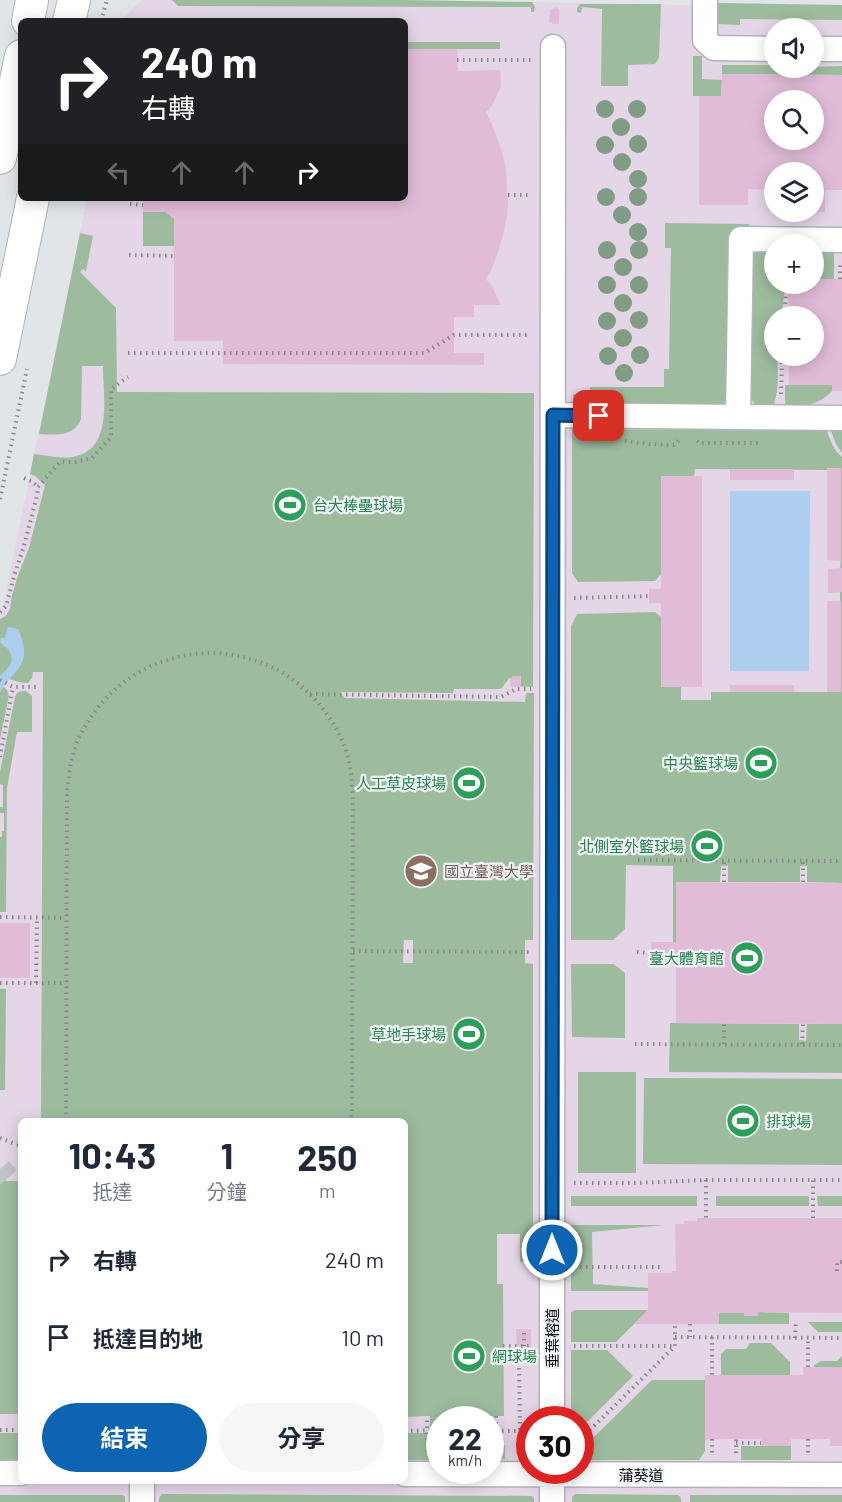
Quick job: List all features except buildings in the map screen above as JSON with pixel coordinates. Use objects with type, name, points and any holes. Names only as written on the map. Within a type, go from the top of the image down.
[{"type":"main road","points":[[29,18],[32,0]]},
{"type":"main road","points":[[70,18],[74,0]]},
{"type":"main road","points":[[0,158],[18,71]]},
{"type":"main road","points":[[0,359],[32,201]]},
{"type":"street","points":[[705,0],[705,40],[714,48],[764,49]]},
{"type":"street","points":[[824,49],[842,49]]},
{"type":"street","name":"垂葉榕道","points":[[552,1406],[553,53]]},
{"type":"street","points":[[738,417],[741,239],[842,240]]},
{"type":"street","points":[[553,404],[738,417],[842,418]]},
{"type":"street","points":[[0,1473],[18,1473]]},
{"type":"street","name":"蒲葵道","points":[[416,1474],[516,1473]]},
{"type":"street","name":"蒲葵道","points":[[594,1474],[842,1475]]},
{"type":"street","points":[[142,1484],[142,1502]]},
{"type":"street","points":[[552,1484],[552,1502]]},
{"type":"path","points":[[102,18],[107,0]]},
{"type":"path","points":[[457,60],[553,53]]},
{"type":"path","points":[[508,195],[531,195]]},
{"type":"path","points":[[130,204],[143,205]]},
{"type":"path","points":[[129,255],[174,256]]},
{"type":"path","points":[[128,353],[424,353],[454,335],[553,335]]},
{"type":"path","points":[[338,353],[339,345]]},
{"type":"path","points":[[777,418],[781,397],[782,366]]},
{"type":"path","points":[[0,612],[6,606],[24,546],[38,487],[60,462],[76,462],[92,458],[111,437],[111,389],[128,377]]},
{"type":"path","points":[[24,478],[38,487]]},
{"type":"path","points":[[553,599],[649,596]]},
{"type":"path","points":[[66,1118],[67,794],[74,750],[95,710],[127,679],[168,659],[189,654],[212,653],[234,655],[256,661],[277,669],[296,681],[327,714],[339,733],[347,754],[352,776],[353,798],[351,1118]]},
{"type":"path","points":[[0,680],[13,687],[38,687]]},
{"type":"path","points":[[0,757],[13,687]]},
{"type":"path","points":[[459,689],[459,697]]},
{"type":"path","points":[[310,694],[501,698],[516,689],[553,690]]},
{"type":"path","points":[[638,860],[842,861]]},
{"type":"path","points":[[724,861],[724,882]]},
{"type":"path","points":[[803,861],[803,882]]},
{"type":"path","points":[[0,917],[66,918]]},
{"type":"path","points":[[36,983],[37,918]]},
{"type":"path","points":[[353,951],[552,951]]},
{"type":"path","points":[[637,952],[651,953]]},
{"type":"path","points":[[0,983],[66,983]]},
{"type":"path","points":[[724,1023],[724,1044]]},
{"type":"path","points":[[802,1044],[803,1024]]},
{"type":"path","points":[[635,1044],[842,1045]]},
{"type":"path","points":[[0,1138],[18,1145]]},
{"type":"path","points":[[706,1180],[706,1218]]},
{"type":"path","points":[[813,1180],[813,1218]]},
{"type":"path","points":[[553,1183],[842,1180]]},
{"type":"path","points":[[837,1271],[837,1262],[842,1262]]},
{"type":"path","points":[[571,1267],[664,1267]]},
{"type":"path","points":[[795,1338],[796,1321]]},
{"type":"path","points":[[594,1426],[675,1346],[675,1324]]},
{"type":"path","points":[[690,1324],[690,1337]]},
{"type":"path","points":[[524,1333],[524,1346]]},
{"type":"path","points":[[675,1337],[842,1338]]},
{"type":"path","points":[[712,1337],[712,1375]]},
{"type":"path","points":[[808,1338],[808,1367]]},
{"type":"path","points":[[503,1346],[675,1346]]},
{"type":"path","points":[[508,1361],[519,1361],[520,1406]]},
{"type":"path","points":[[0,1430],[18,1430]]},
{"type":"path","points":[[408,1431],[426,1431]]},
{"type":"path","points":[[416,1474],[426,1435]]},
{"type":"path","points":[[736,1443],[761,1443]]},
{"type":"shaded area","name":"國立臺灣大學","points":[[142,0],[399,0],[694,5],[694,11],[717,12],[718,3],[842,5],[842,1502],[0,1502],[0,621],[86,201],[408,201],[408,18],[125,18]]},
{"type":"green space","points":[[172,0],[532,2],[535,7],[534,12],[531,12],[531,7],[178,6]]},
{"type":"green space","points":[[718,3],[842,5],[842,20],[764,18],[740,19],[740,25],[717,24]]},
{"type":"green space","points":[[580,4],[661,4],[659,58],[655,64],[628,65],[628,86],[601,86],[602,9],[582,7],[581,13],[577,12]]},
{"type":"green space","points":[[408,42],[500,42],[500,49],[408,49]]},
{"type":"green space","points":[[693,56],[702,56],[702,79],[722,80],[721,96],[693,96]]},
{"type":"green space","points":[[722,65],[764,65],[764,74],[722,74]]},
{"type":"green space","points":[[842,66],[842,75],[824,75],[824,67]]},
{"type":"green space","points":[[143,212],[166,212],[174,219],[174,246],[143,246]]},
{"type":"green space","points":[[665,223],[749,224],[749,232],[731,232],[729,398],[721,404],[577,404],[573,399],[573,394],[590,394],[590,387],[664,387],[664,369],[669,369],[671,248],[665,248]]},
{"type":"green space","points":[[80,233],[93,236],[86,271],[83,269],[80,272],[116,308],[117,392],[534,393],[533,687],[510,686],[510,677],[501,689],[454,689],[453,693],[340,692],[345,698],[525,702],[526,693],[534,693],[533,940],[525,940],[525,963],[533,964],[533,1262],[520,1262],[520,1234],[497,1234],[497,1284],[503,1284],[504,1406],[426,1406],[426,1416],[408,1417],[408,1118],[41,1118],[43,672],[33,672],[28,683],[17,682],[0,675],[0,619],[6,616],[10,609],[12,595],[29,548],[45,485],[30,474],[34,454],[72,457],[85,453],[95,444],[103,421],[103,366],[82,366],[81,419],[74,429],[63,434],[39,434]],"holes":[[[404,940],[413,940],[413,963],[403,963]]]},
{"type":"green space","points":[[764,249],[764,294],[784,294],[783,306],[764,306],[764,366],[778,366],[777,393],[774,404],[755,404],[750,398],[753,253]]},
{"type":"green space","points":[[824,250],[834,250],[834,279],[842,279],[842,391],[832,391],[821,400],[810,404],[785,405],[785,385],[789,385],[789,366],[824,366],[824,306],[789,306],[791,294],[824,294]]},
{"type":"green space","points":[[572,429],[827,431],[835,449],[842,457],[842,568],[840,568],[841,468],[827,468],[827,470],[695,469],[661,574],[655,581],[578,582],[572,573]]},
{"type":"green space","points":[[831,431],[842,431],[842,453],[836,444]]},
{"type":"green space","points":[[840,592],[842,592],[842,883],[807,882],[807,866],[800,866],[800,882],[728,882],[728,866],[721,866],[720,882],[676,882],[676,942],[673,942],[673,866],[626,865],[625,929],[613,940],[571,940],[571,626],[577,614],[655,612],[661,617],[661,687],[681,687],[681,700],[711,700],[711,692],[840,692]]},
{"type":"green space","points":[[0,683],[9,696],[0,739]]},
{"type":"green space","points":[[21,691],[26,691],[32,696],[32,732],[17,732],[7,788],[6,912],[0,912],[0,837],[4,831],[4,813],[0,813],[0,807],[3,807],[3,785],[0,784],[0,772],[15,697]]},
{"type":"green space","points":[[571,964],[614,964],[625,973],[625,1038],[572,1037]]},
{"type":"green space","points":[[0,989],[6,989],[5,1090],[0,1090]]},
{"type":"green space","points":[[670,1023],[799,1024],[799,1040],[806,1041],[807,1024],[842,1024],[842,1073],[669,1072]]},
{"type":"green space","points":[[578,1072],[636,1072],[636,1173],[578,1173]]},
{"type":"green space","name":"排球場","points":[[644,1078],[842,1079],[842,1165],[643,1164]]},
{"type":"green space","points":[[0,1181],[18,1181],[18,1414],[0,1414]]},
{"type":"green space","points":[[571,1196],[697,1196],[697,1206],[571,1206]]},
{"type":"green space","points":[[716,1196],[809,1196],[809,1206],[716,1206]]},
{"type":"green space","points":[[817,1196],[842,1196],[842,1206],[818,1206]]},
{"type":"green space","points":[[571,1225],[664,1225],[592,1232],[593,1284],[648,1288],[648,1291],[571,1291]]},
{"type":"green space","points":[[575,1310],[648,1310],[616,1342],[571,1342],[571,1312]]},
{"type":"green space","points":[[758,1312],[789,1313],[789,1324],[719,1324],[719,1313],[744,1313],[758,1316]]},
{"type":"green space","points":[[808,1322],[842,1322],[842,1332],[818,1332]]},
{"type":"green space","points":[[750,1343],[771,1343],[790,1362],[790,1375],[721,1375],[721,1354],[726,1349],[746,1349]]},
{"type":"green space","points":[[571,1350],[607,1350],[633,1376],[594,1415],[594,1406],[571,1406]]},
{"type":"green space","points":[[842,1356],[842,1367],[814,1367],[821,1361],[837,1361]]},
{"type":"green space","points":[[652,1380],[705,1380],[705,1451],[699,1460],[594,1460],[594,1437]]},
{"type":"green space","points":[[0,1433],[18,1433],[18,1459],[0,1460]]},
{"type":"green space","points":[[408,1433],[426,1433],[426,1460],[408,1460]]},
{"type":"green space","points":[[741,1446],[791,1446],[791,1460],[741,1460]]},
{"type":"green space","points":[[162,1494],[532,1496],[534,1502],[159,1502]]},
{"type":"green space","points":[[575,1494],[678,1495],[681,1502],[572,1502]]},
{"type":"green space","points":[[0,1495],[123,1495],[125,1502],[0,1502]]},
{"type":"green space","points":[[690,1495],[842,1495],[842,1502],[690,1502]]},
{"type":"water","points":[[730,491],[810,491],[809,671],[730,671]]},
{"type":"water","points":[[8,627],[18,629],[24,657],[18,669],[0,692],[0,676],[12,661],[11,653],[0,642],[1,638],[5,638]]},
{"type":"tunnel","points":[[0,1169],[8,1178]]},
{"type":"place","name":"台大棒壘球場","points":[[290,505]]},
{"type":"place","name":"中央籃球場","points":[[761,763]]},
{"type":"place","name":"人工草皮球場","points":[[469,783]]},
{"type":"place","name":"北側室外籃球場","points":[[707,846]]},
{"type":"place","name":"國立臺灣大學","points":[[421,871]]},
{"type":"place","name":"臺大體育館","points":[[747,958]]},
{"type":"place","name":"草地手球場","points":[[469,1034]]},
{"type":"place","name":"排球場","points":[[743,1121]]},
{"type":"place","name":"網球場","points":[[469,1356]]},
{"type":"route","points":[[552,1250],[553,415],[599,416]]}]
